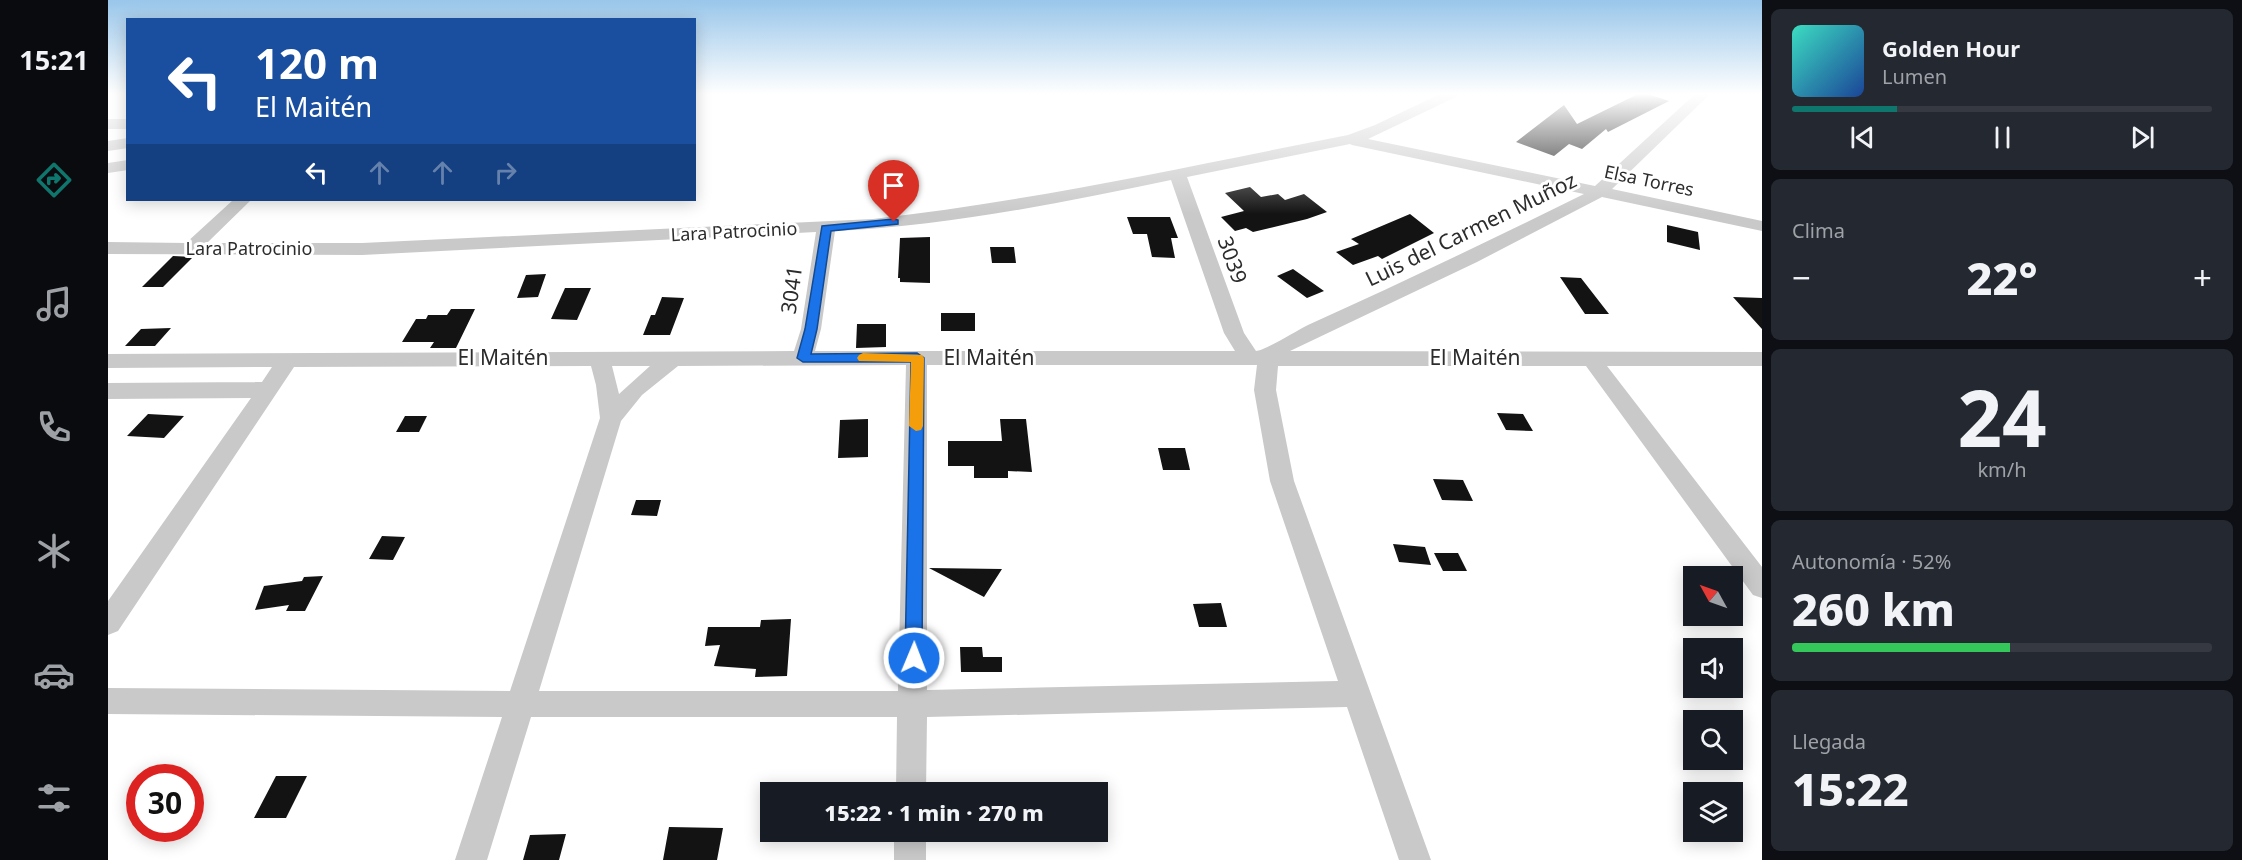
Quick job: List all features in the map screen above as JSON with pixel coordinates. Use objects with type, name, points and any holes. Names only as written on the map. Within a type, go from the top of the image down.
[{"type":"street","name":"Lara Patrocinio","points":[[108,248],[362,249],[826,228],[937,217],[1077,194],[1352,139],[1365,134]]},
{"type":"street","name":"Luis del Carmen Muñoz","points":[[1259,358],[1470,258],[1601,190],[1660,134]]},
{"type":"street","name":"Elsa Torres","points":[[1352,139],[1762,226]]},
{"type":"street","points":[[108,146],[126,143]]},
{"type":"street","points":[[108,168],[126,165]]},
{"type":"street","name":"3039","points":[[1177,174],[1234,333],[1259,358]]},
{"type":"street","points":[[189,250],[241,201]]},
{"type":"street","name":"3041","points":[[803,358],[811,329],[826,228]]},
{"type":"street","points":[[1591,357],[1762,587]]},
{"type":"street","name":"El Maitén","points":[[108,361],[599,358],[1591,357],[1762,359]]},
{"type":"street","points":[[471,860],[610,418],[607,385],[599,358]]},
{"type":"street","points":[[610,418],[634,390],[674,358]]},
{"type":"street","points":[[911,782],[917,358]]},
{"type":"street","points":[[1259,358],[1282,481],[1415,860]]},
{"type":"street","points":[[108,623],[290,359]]},
{"type":"street","points":[[108,391],[267,390]]},
{"type":"street","points":[[108,700],[519,704],[913,704],[1356,694]]},
{"type":"street","points":[[910,842],[910,860]]},
{"type":"building","points":[[1526,134],[1600,134],[1582,149],[1569,144],[1554,156],[1516,142]]},
{"type":"building","points":[[1250,187],[1261,197],[1278,194],[1285,200],[1304,194],[1327,212],[1253,232],[1246,228],[1235,231],[1221,217],[1244,211],[1225,193]]},
{"type":"building","points":[[1410,214],[1434,233],[1382,259],[1378,256],[1353,265],[1336,252],[1359,244],[1351,239]]},
{"type":"building","points":[[1127,217],[1170,217],[1178,238],[1171,238],[1175,258],[1152,257],[1147,234],[1133,234]]},
{"type":"building","points":[[1667,225],[1698,232],[1700,250],[1667,242]]},
{"type":"building","points":[[930,237],[930,283],[900,282],[898,278],[900,238]]},
{"type":"building","points":[[990,247],[1014,247],[1016,263],[992,263]]},
{"type":"building","points":[[173,256],[193,257],[163,287],[142,287]]},
{"type":"building","points":[[1293,269],[1324,291],[1307,298],[1277,276]]},
{"type":"building","points":[[546,274],[538,297],[517,298],[526,275]]},
{"type":"building","points":[[1560,277],[1581,278],[1609,314],[1585,314]]},
{"type":"building","points":[[565,288],[591,288],[577,320],[551,319]]},
{"type":"building","points":[[662,297],[684,298],[670,335],[643,335],[651,315],[655,315]]},
{"type":"building","points":[[1733,297],[1762,298],[1762,329]]},
{"type":"building","points":[[451,309],[475,309],[456,348],[430,348],[434,342],[402,342],[416,319],[426,319],[428,315],[447,315]]},
{"type":"building","points":[[941,313],[975,313],[975,331],[941,331]]},
{"type":"building","points":[[857,324],[886,324],[886,347],[856,348]]},
{"type":"building","points":[[171,328],[155,346],[125,346],[141,329]]},
{"type":"building","points":[[1497,413],[1523,414],[1533,431],[1506,430]]},
{"type":"building","points":[[148,414],[184,416],[164,438],[127,436]]},
{"type":"building","points":[[405,416],[427,416],[419,432],[396,432]]},
{"type":"building","points":[[868,419],[868,457],[838,458],[840,420]]},
{"type":"building","points":[[1000,419],[1026,419],[1032,472],[1008,471],[1008,478],[974,478],[974,466],[948,466],[948,441],[1002,441]]},
{"type":"building","points":[[1158,448],[1185,448],[1190,470],[1163,470]]},
{"type":"building","points":[[1433,479],[1463,480],[1473,501],[1442,500]]},
{"type":"building","points":[[636,500],[661,500],[657,516],[631,515]]},
{"type":"building","points":[[382,536],[405,537],[393,560],[369,559]]},
{"type":"building","points":[[1393,544],[1425,547],[1431,565],[1399,562]]},
{"type":"building","points":[[1434,553],[1458,553],[1467,571],[1443,571]]},
{"type":"building","points":[[929,568],[1002,569],[984,597]]},
{"type":"building","points":[[323,576],[305,611],[286,611],[289,605],[255,610],[264,586],[302,581],[304,577]]},
{"type":"building","points":[[1221,603],[1227,627],[1199,627],[1193,604]]},
{"type":"building","points":[[791,619],[787,676],[755,677],[756,669],[714,666],[720,645],[705,646],[708,627],[760,627],[761,620]]},
{"type":"building","points":[[960,647],[982,647],[983,657],[1002,657],[1002,672],[961,672]]},
{"type":"building","points":[[276,776],[307,776],[286,818],[254,818]]},
{"type":"building","points":[[669,827],[723,828],[717,860],[663,860]]},
{"type":"building","points":[[566,834],[559,860],[523,860],[530,835]]},
{"type":"slow traffic","points":[[863,358],[917,358],[916,426]]},
{"type":"route","points":[[894,222],[826,228],[811,329],[803,358],[917,358],[914,658]]}]
